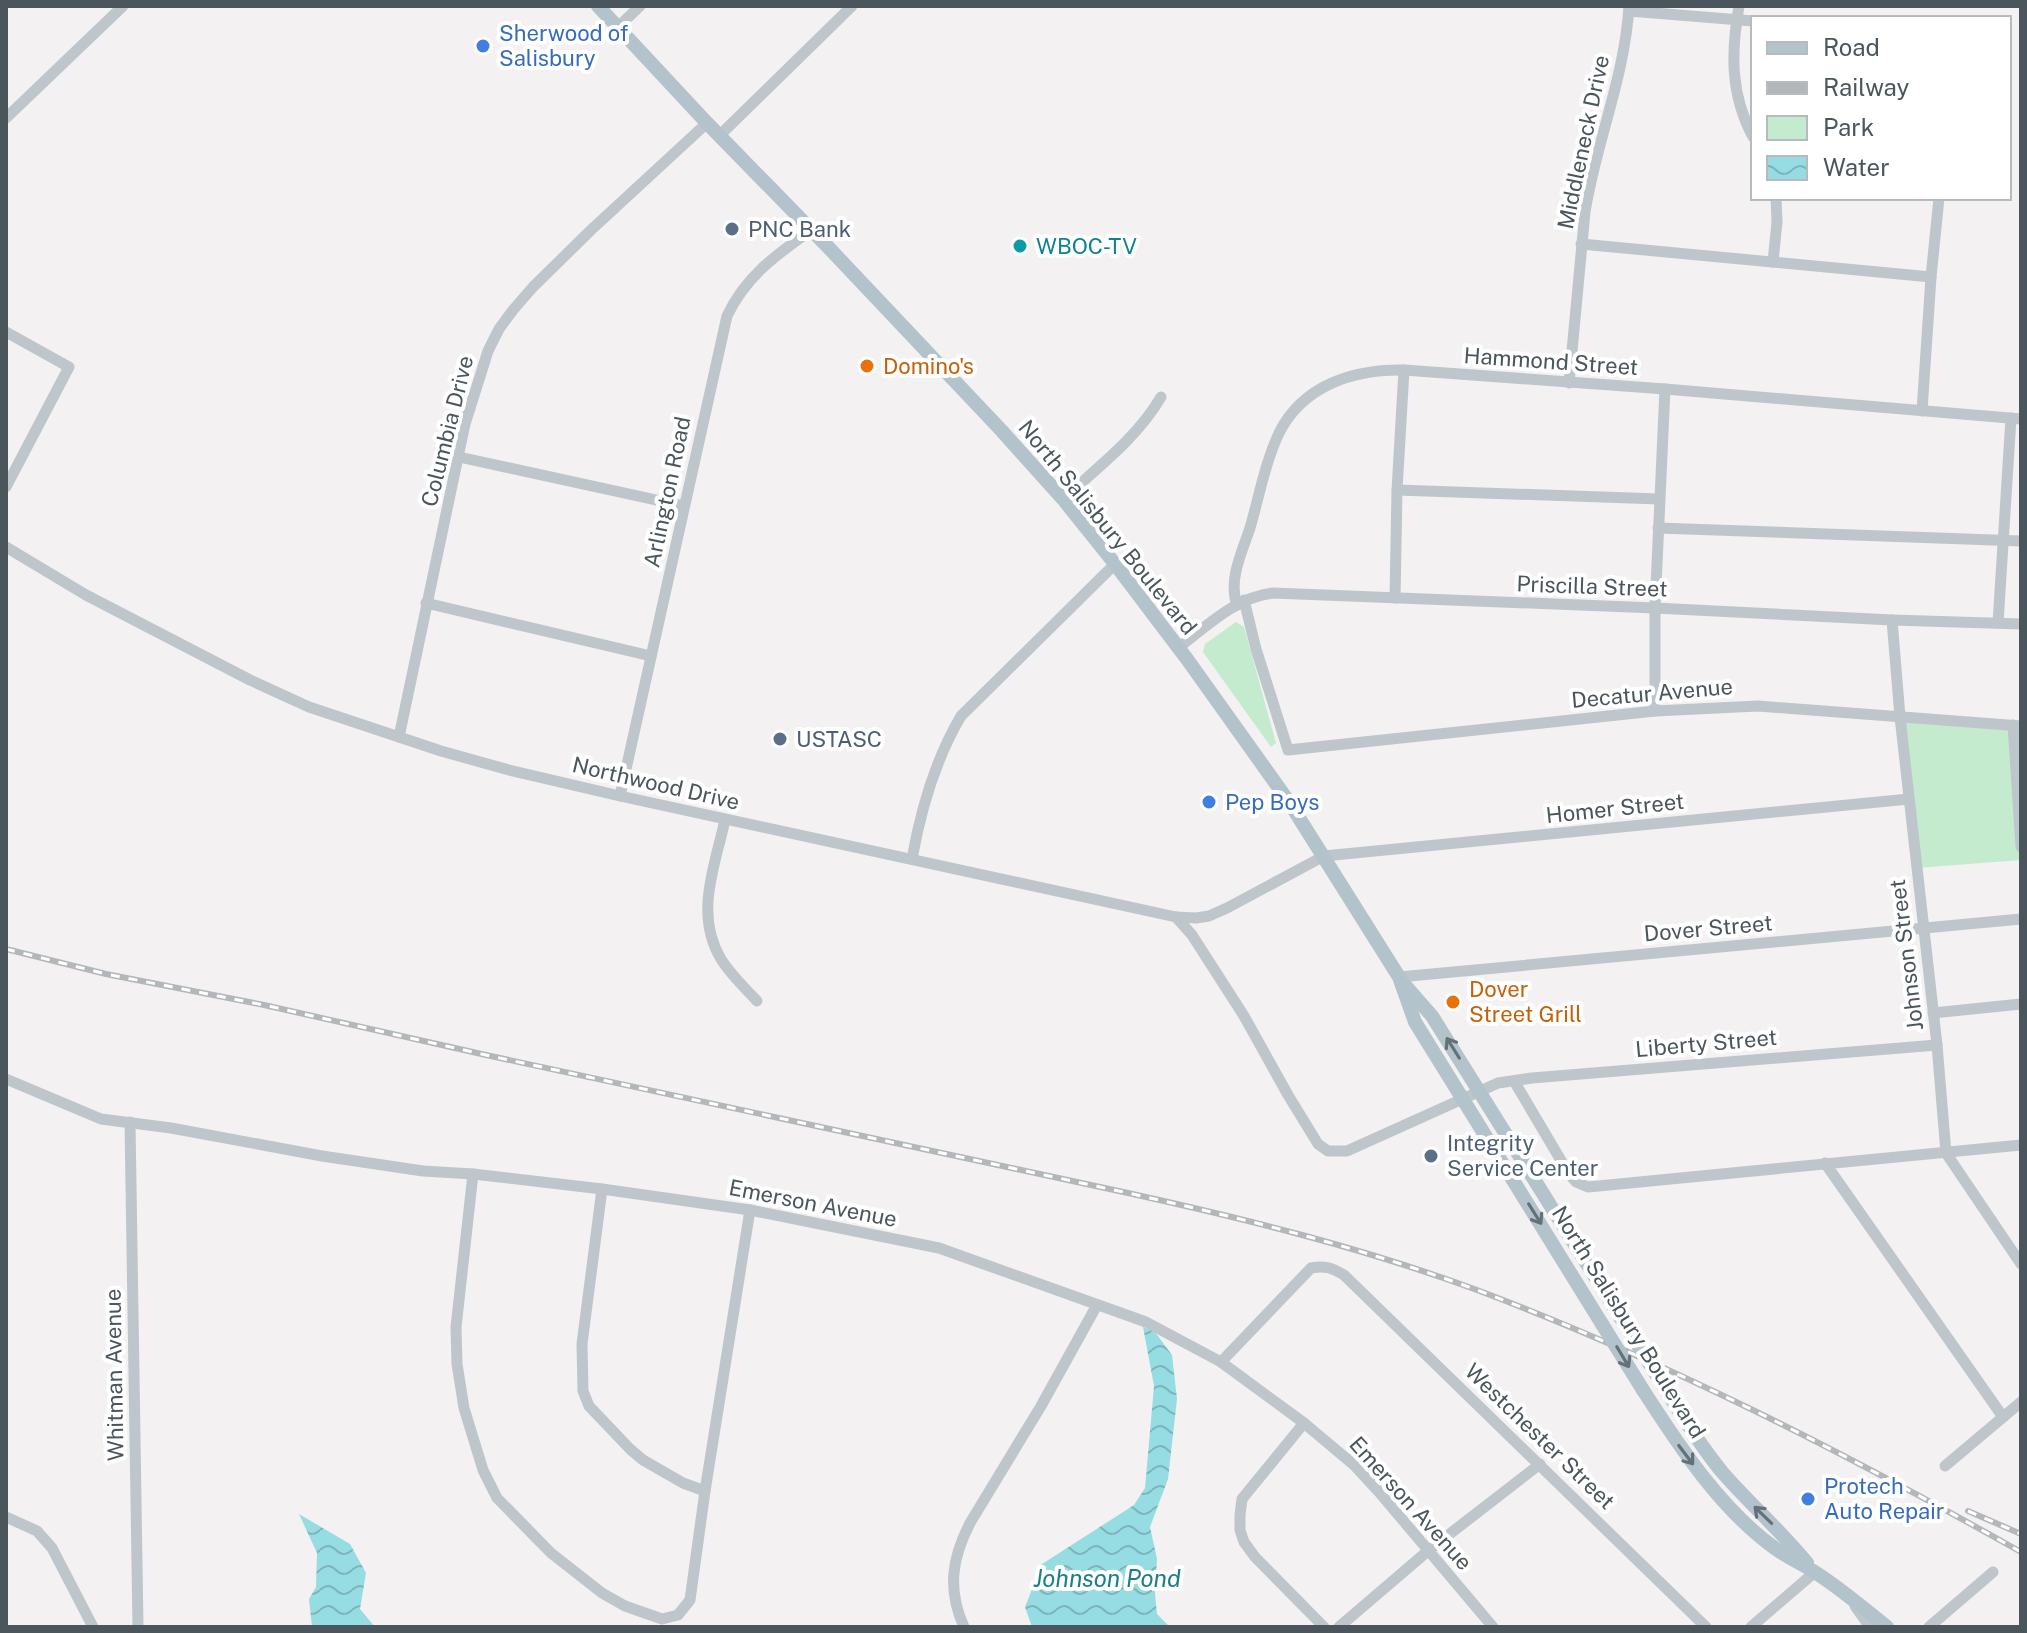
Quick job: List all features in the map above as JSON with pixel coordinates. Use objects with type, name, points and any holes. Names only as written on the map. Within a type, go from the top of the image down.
[{"type":"main road","name":"North Salisbury Boulevard","points":[[598,6],[1001,430],[1063,499],[1115,564],[1281,790],[1399,977],[1432,1016],[1694,1435],[1722,1471],[1815,1572]]},
{"type":"main road","name":"North Salisbury Boulevard","points":[[1399,977],[1415,1022],[1680,1447],[1739,1516],[1776,1549],[1815,1572],[1887,1627]]},
{"type":"street","points":[[6,118],[123,6]]},
{"type":"street","points":[[618,27],[640,6]]},
{"type":"street","points":[[1739,6],[1733,74],[1739,103],[1751,132]]},
{"type":"street","points":[[719,136],[847,8]]},
{"type":"street","points":[[1629,9],[1751,21]]},
{"type":"street","name":"Middleneck Drive","points":[[1569,383],[1589,185],[1616,80],[1629,9]]},
{"type":"street","name":"Columbia Drive","points":[[399,737],[471,399],[499,329],[513,310],[591,230],[707,123]]},
{"type":"street","points":[[1773,262],[1776,200]]},
{"type":"street","points":[[1922,411],[1939,200]]},
{"type":"street","name":"Arlington Road","points":[[620,796],[727,316],[740,292],[767,261],[811,230]]},
{"type":"street","points":[[1581,244],[1931,277]]},
{"type":"street","points":[[6,332],[69,367],[6,487]]},
{"type":"street","name":"Hammond Street","points":[[1288,750],[1240,602],[1234,596],[1234,584],[1271,456],[1286,421],[1309,398],[1348,376],[1379,370],[1404,370],[2016,419]]},
{"type":"street","points":[[1395,598],[1404,370]]},
{"type":"street","points":[[1655,711],[1655,608],[1665,389]]},
{"type":"street","points":[[1063,499],[1134,435],[1161,397]]},
{"type":"street","points":[[1998,623],[2016,419]]},
{"type":"street","points":[[459,457],[684,506]]},
{"type":"street","points":[[1397,490],[1659,499]]},
{"type":"street","points":[[1658,528],[2021,541]]},
{"type":"street","name":"Northwood Drive","points":[[6,547],[86,595],[309,707],[509,770],[1176,917],[1209,916],[1324,856]]},
{"type":"street","points":[[912,859],[932,775],[961,716],[1115,564]]},
{"type":"street","name":"Priscilla Street","points":[[1178,648],[1240,602],[1273,593],[2021,624]]},
{"type":"street","points":[[426,603],[651,656]]},
{"type":"street","name":"Johnson Street","points":[[1892,620],[1946,1153],[2021,1264]]},
{"type":"street","name":"Decatur Avenue","points":[[1288,750],[1655,711],[1758,706],[2017,725]]},
{"type":"street","points":[[2017,725],[2021,847]]},
{"type":"street","name":"Homer Street","points":[[1324,856],[1909,799]]},
{"type":"street","points":[[725,820],[707,902],[707,921],[711,940],[722,962],[757,1001]]},
{"type":"street","name":"Liberty Street","points":[[1176,917],[1192,935],[1244,1016],[1318,1144],[1328,1151],[1347,1151],[1498,1083],[1937,1045]]},
{"type":"street","name":"Dover Street","points":[[1399,977],[2021,919]]},
{"type":"street","points":[[1933,1013],[2021,1004]]},
{"type":"street","name":"Emerson Avenue","points":[[6,1079],[101,1119],[423,1171],[602,1189],[750,1210],[939,1248],[1146,1322],[1221,1362],[1304,1423],[1354,1465],[1493,1627]]},
{"type":"street","points":[[1514,1081],[1569,1174],[1576,1182],[1588,1187],[2021,1145]]},
{"type":"street","name":"Whitman Avenue","points":[[130,1122],[138,1627]]},
{"type":"street","points":[[1825,1163],[2003,1417]]},
{"type":"street","points":[[473,1174],[456,1327],[457,1364],[464,1408],[483,1470],[497,1498],[551,1553],[602,1593],[625,1606],[662,1619],[678,1615],[690,1600],[750,1210]]},
{"type":"street","points":[[602,1189],[582,1344],[583,1391],[589,1406],[643,1460],[683,1483],[705,1491]]},
{"type":"street","name":"Westchester Street","points":[[1221,1362],[1311,1268],[1332,1268],[1344,1275],[1706,1627]]},
{"type":"street","points":[[964,1627],[953,1580],[960,1543],[1097,1305]]},
{"type":"street","points":[[1945,1466],[2021,1402]]},
{"type":"street","points":[[1304,1423],[1242,1499],[1240,1530],[1255,1557],[1324,1627]]},
{"type":"street","points":[[1339,1627],[1429,1550],[1540,1464]]},
{"type":"street","points":[[6,1517],[37,1531],[52,1548],[93,1627]]},
{"type":"street","points":[[1751,1627],[1815,1572]]},
{"type":"street","points":[[1929,1627],[1993,1572]]},
{"type":"street","points":[[1847,1596],[1870,1627]]},
{"type":"green space","points":[[1236,622],[1244,627],[1276,743],[1271,747],[1203,652],[1205,644]]},
{"type":"green space","points":[[1900,717],[2013,725],[2021,860],[1916,868]]},
{"type":"water","name":"Johnson Pond","points":[[1143,1327],[1155,1332],[1172,1355],[1177,1399],[1168,1479],[1150,1527],[1157,1559],[1157,1614],[1170,1627],[1032,1627],[1025,1607],[1042,1564],[1134,1505],[1145,1488],[1154,1386]]},
{"type":"water","points":[[299,1514],[350,1544],[366,1573],[360,1609],[375,1627],[312,1627],[309,1599],[316,1587],[317,1553]]},
{"type":"railway","points":[[6,949],[106,974],[264,1005],[1128,1193],[1348,1248],[1477,1290],[1686,1378],[1821,1444],[2021,1552]]},
{"type":"railway","points":[[1968,1511],[2021,1534]]},
{"type":"place","name":"Sherwood of Salisbury","points":[[483,46]]},
{"type":"place","name":"PNC Bank","points":[[732,229]]},
{"type":"place","name":"WBOC-TV","points":[[1020,246]]},
{"type":"place","name":"Domino's","points":[[867,366]]},
{"type":"place","name":"USTASC","points":[[780,739]]},
{"type":"place","name":"Pep Boys","points":[[1209,802]]},
{"type":"place","name":"Dover Street Grill","points":[[1453,1002]]},
{"type":"place","name":"Integrity Service Center","points":[[1431,1156]]},
{"type":"place","name":"Protech Auto Repair","points":[[1808,1499]]}]
